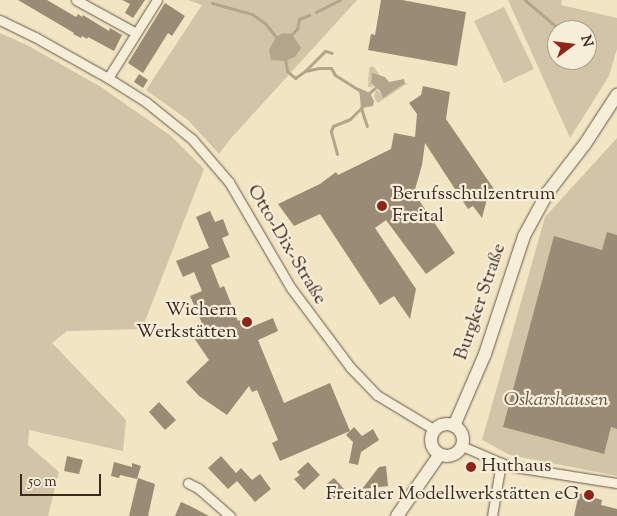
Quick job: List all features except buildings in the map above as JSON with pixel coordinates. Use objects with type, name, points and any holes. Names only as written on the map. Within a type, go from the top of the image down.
[{"type":"main road","name":"Burgker Straße","points":[[454,426],[485,354],[524,236],[548,192],[590,136],[617,95]]},
{"type":"main road","points":[[444,424],[454,426],[461,432],[462,446],[455,454],[440,454],[433,446],[432,435],[435,430],[444,424]]},
{"type":"main road","points":[[397,516],[440,454]]},
{"type":"street","points":[[76,0],[136,33]]},
{"type":"street","points":[[108,78],[157,0]]},
{"type":"street","name":"Otto-Dix-Straße","points":[[0,20],[58,49],[146,102],[204,151],[228,182],[291,288],[328,341],[363,383],[377,395],[435,430]]},
{"type":"street","points":[[462,446],[501,464],[617,483]]},
{"type":"street","points":[[492,516],[501,464]]},
{"type":"street","points":[[188,483],[198,488],[230,516]]},
{"type":"green space","points":[[188,0],[357,0],[232,137],[219,154],[188,120],[146,90],[202,5]]},
{"type":"green space","points":[[508,0],[562,0],[561,5],[617,18],[617,49],[609,76],[570,138]]},
{"type":"green space","points":[[504,7],[534,69],[504,83],[474,21]]},
{"type":"green space","points":[[0,33],[27,45],[101,87],[171,136],[204,169],[142,329],[67,331],[52,343],[126,420],[123,451],[29,430],[28,445],[59,472],[48,516],[0,516]]},
{"type":"green space","points":[[373,66],[381,77],[372,74],[371,83],[374,87],[368,87],[369,68]]},
{"type":"green space","points":[[408,83],[378,103],[376,101],[374,96],[377,89],[383,97]]},
{"type":"green space","name":"Oskarshausen","points":[[617,138],[617,476],[510,455],[482,440],[545,217]]},
{"type":"shaded area","points":[[283,33],[292,34],[301,48],[295,57],[284,61],[271,60],[269,50],[276,37]]},
{"type":"shaded area","points":[[372,73],[385,77],[389,82],[404,79],[405,83],[383,98],[380,91],[371,83]]},
{"type":"shaded area","points":[[359,88],[370,93],[374,101],[373,106],[361,108]]},
{"type":"waterway","points":[[316,12],[340,0]]},
{"type":"waterway","points":[[525,0],[548,20]]},
{"type":"waterway","points":[[212,3],[252,14],[265,23],[276,37],[280,38]]},
{"type":"waterway","points":[[290,36],[297,29],[299,19],[309,15]]},
{"type":"waterway","points":[[306,70],[325,51],[332,53]]},
{"type":"waterway","points":[[285,58],[287,71],[295,78],[305,71],[331,68],[335,75],[361,91]]},
{"type":"waterway","points":[[368,94],[375,88]]},
{"type":"waterway","points":[[337,154],[331,131],[333,126],[350,119],[363,106]]},
{"type":"waterway","points":[[361,108],[367,126]]},
{"type":"place","name":"Berufsschulzentrum Freital","points":[[382,206]]},
{"type":"place","name":"Wichern Werkstätten","points":[[247,322]]},
{"type":"place","name":"Huthaus","points":[[471,467]]},
{"type":"place","name":"Freitaler Modellwerkstätten eG","points":[[589,495]]}]
